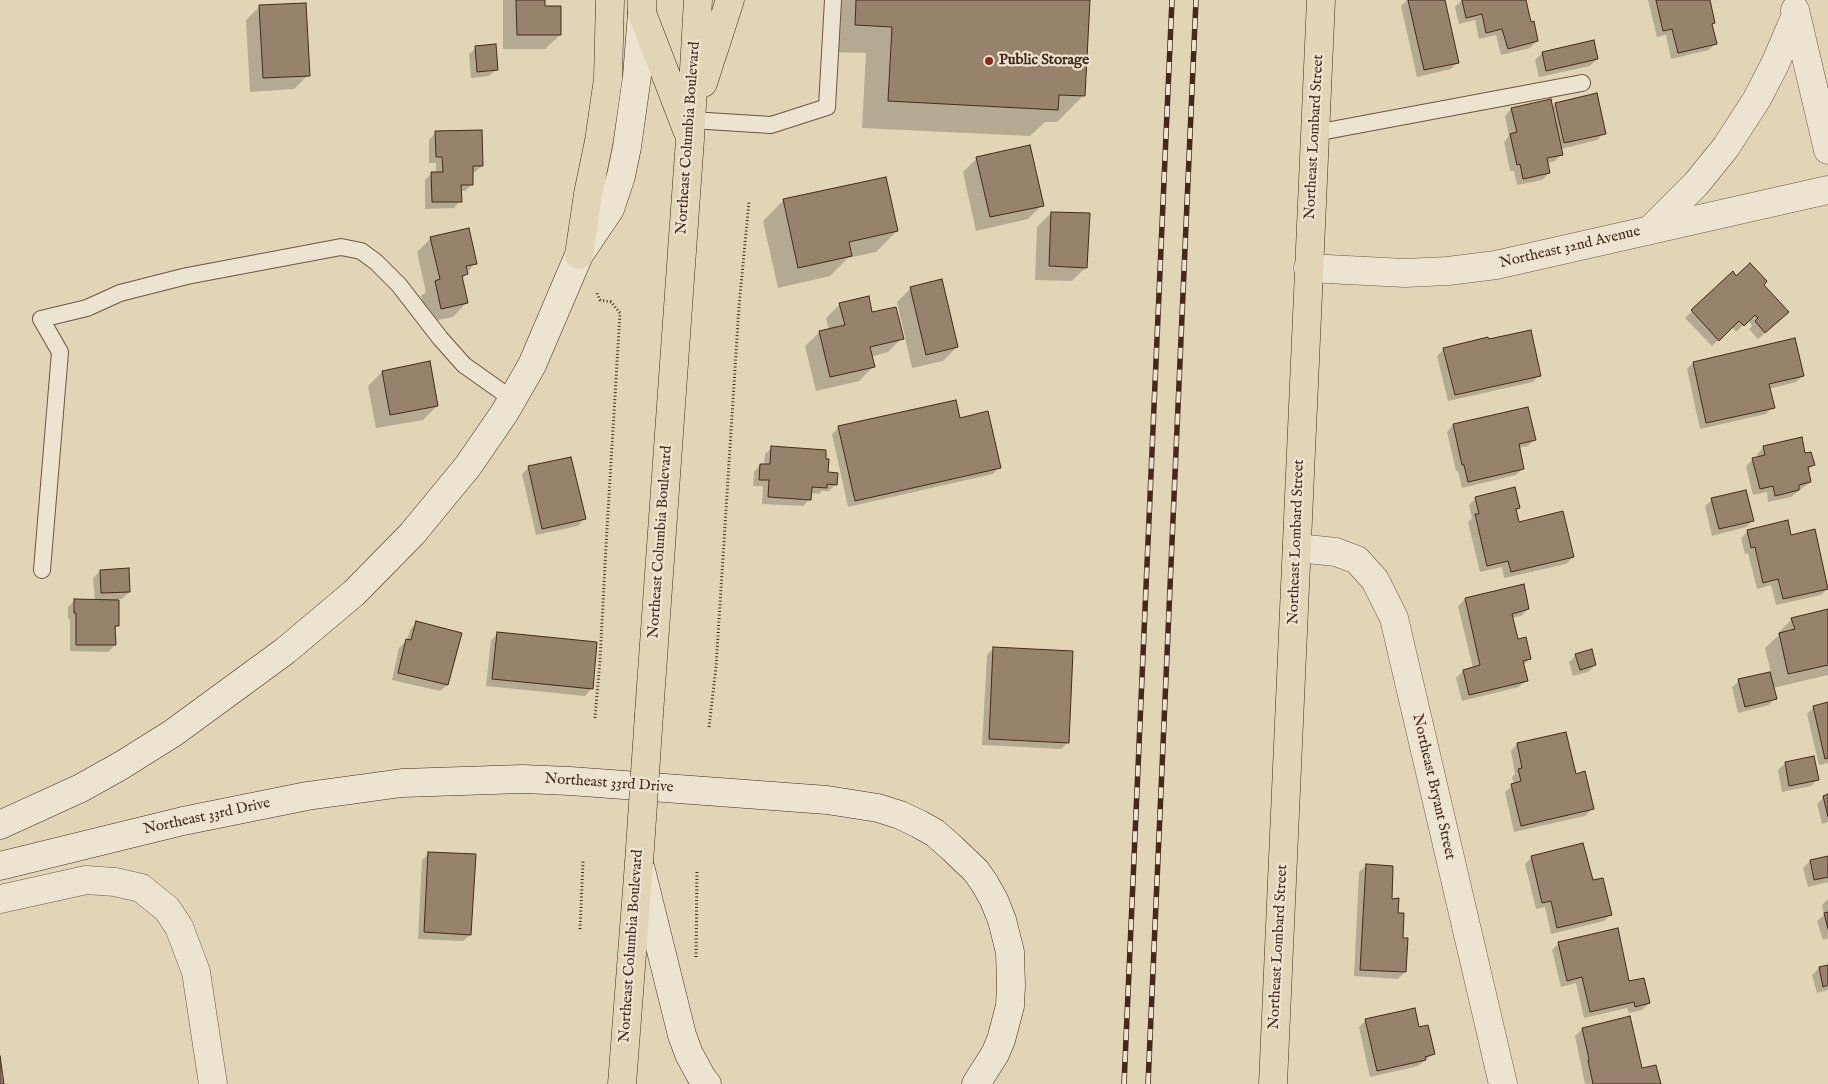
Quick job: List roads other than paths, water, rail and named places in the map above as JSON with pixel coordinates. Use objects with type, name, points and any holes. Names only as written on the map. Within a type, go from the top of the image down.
[{"type":"main road","points":[[579,255],[608,80],[610,0]]},
{"type":"main road","name":"Northeast Columbia Boulevard","points":[[622,1084],[639,863],[698,0]]},
{"type":"main road","points":[[690,130],[730,0]]},
{"type":"main road","name":"Northeast Lombard Street","points":[[1273,1084],[1321,0]]},
{"type":"main road","points":[[0,825],[81,788],[173,734],[285,651],[354,593],[412,534],[468,466],[532,365],[579,255],[610,209],[621,176],[627,146],[637,76],[642,6]]},
{"type":"main road","points":[[642,6],[690,130]]},
{"type":"main road","points":[[1795,7],[1828,150]]},
{"type":"main road","points":[[1651,229],[1696,184],[1726,147],[1757,99],[1775,64],[1795,7]]},
{"type":"main road","name":"Northeast 32nd Avenue","points":[[1308,268],[1405,273],[1448,271],[1496,265],[1828,190]]},
{"type":"main road","name":"Northeast Bryant Street","points":[[1297,548],[1336,552],[1357,560],[1375,580],[1394,618],[1503,1084]]},
{"type":"main road","name":"Northeast 33rd Drive","points":[[0,866],[183,821],[288,800],[402,783],[523,778],[828,800],[878,808],[919,824],[935,833],[953,848],[966,860],[980,878],[994,900],[1002,920],[1010,952],[1010,1006],[1007,1022],[995,1054],[976,1084]]},
{"type":"main road","points":[[639,863],[688,1054],[707,1084]]},
{"type":"main road","points":[[0,900],[86,880],[115,882],[141,888],[167,909],[179,927],[196,972],[213,1084]]},
{"type":"lane","points":[[690,130],[771,125],[827,107],[833,0]]},
{"type":"lane","points":[[1315,133],[1582,83]]},
{"type":"lane","points":[[42,570],[60,352],[41,319],[86,308],[120,293],[187,276],[341,247],[348,248],[361,251],[376,262],[399,285],[440,338],[464,364],[512,399]]},
{"type":"railway","points":[[1124,1084],[1172,0]]},
{"type":"railway","points":[[1148,1084],[1196,0]]},
{"type":"place","name":"Public Storage","points":[[989,61]]}]
